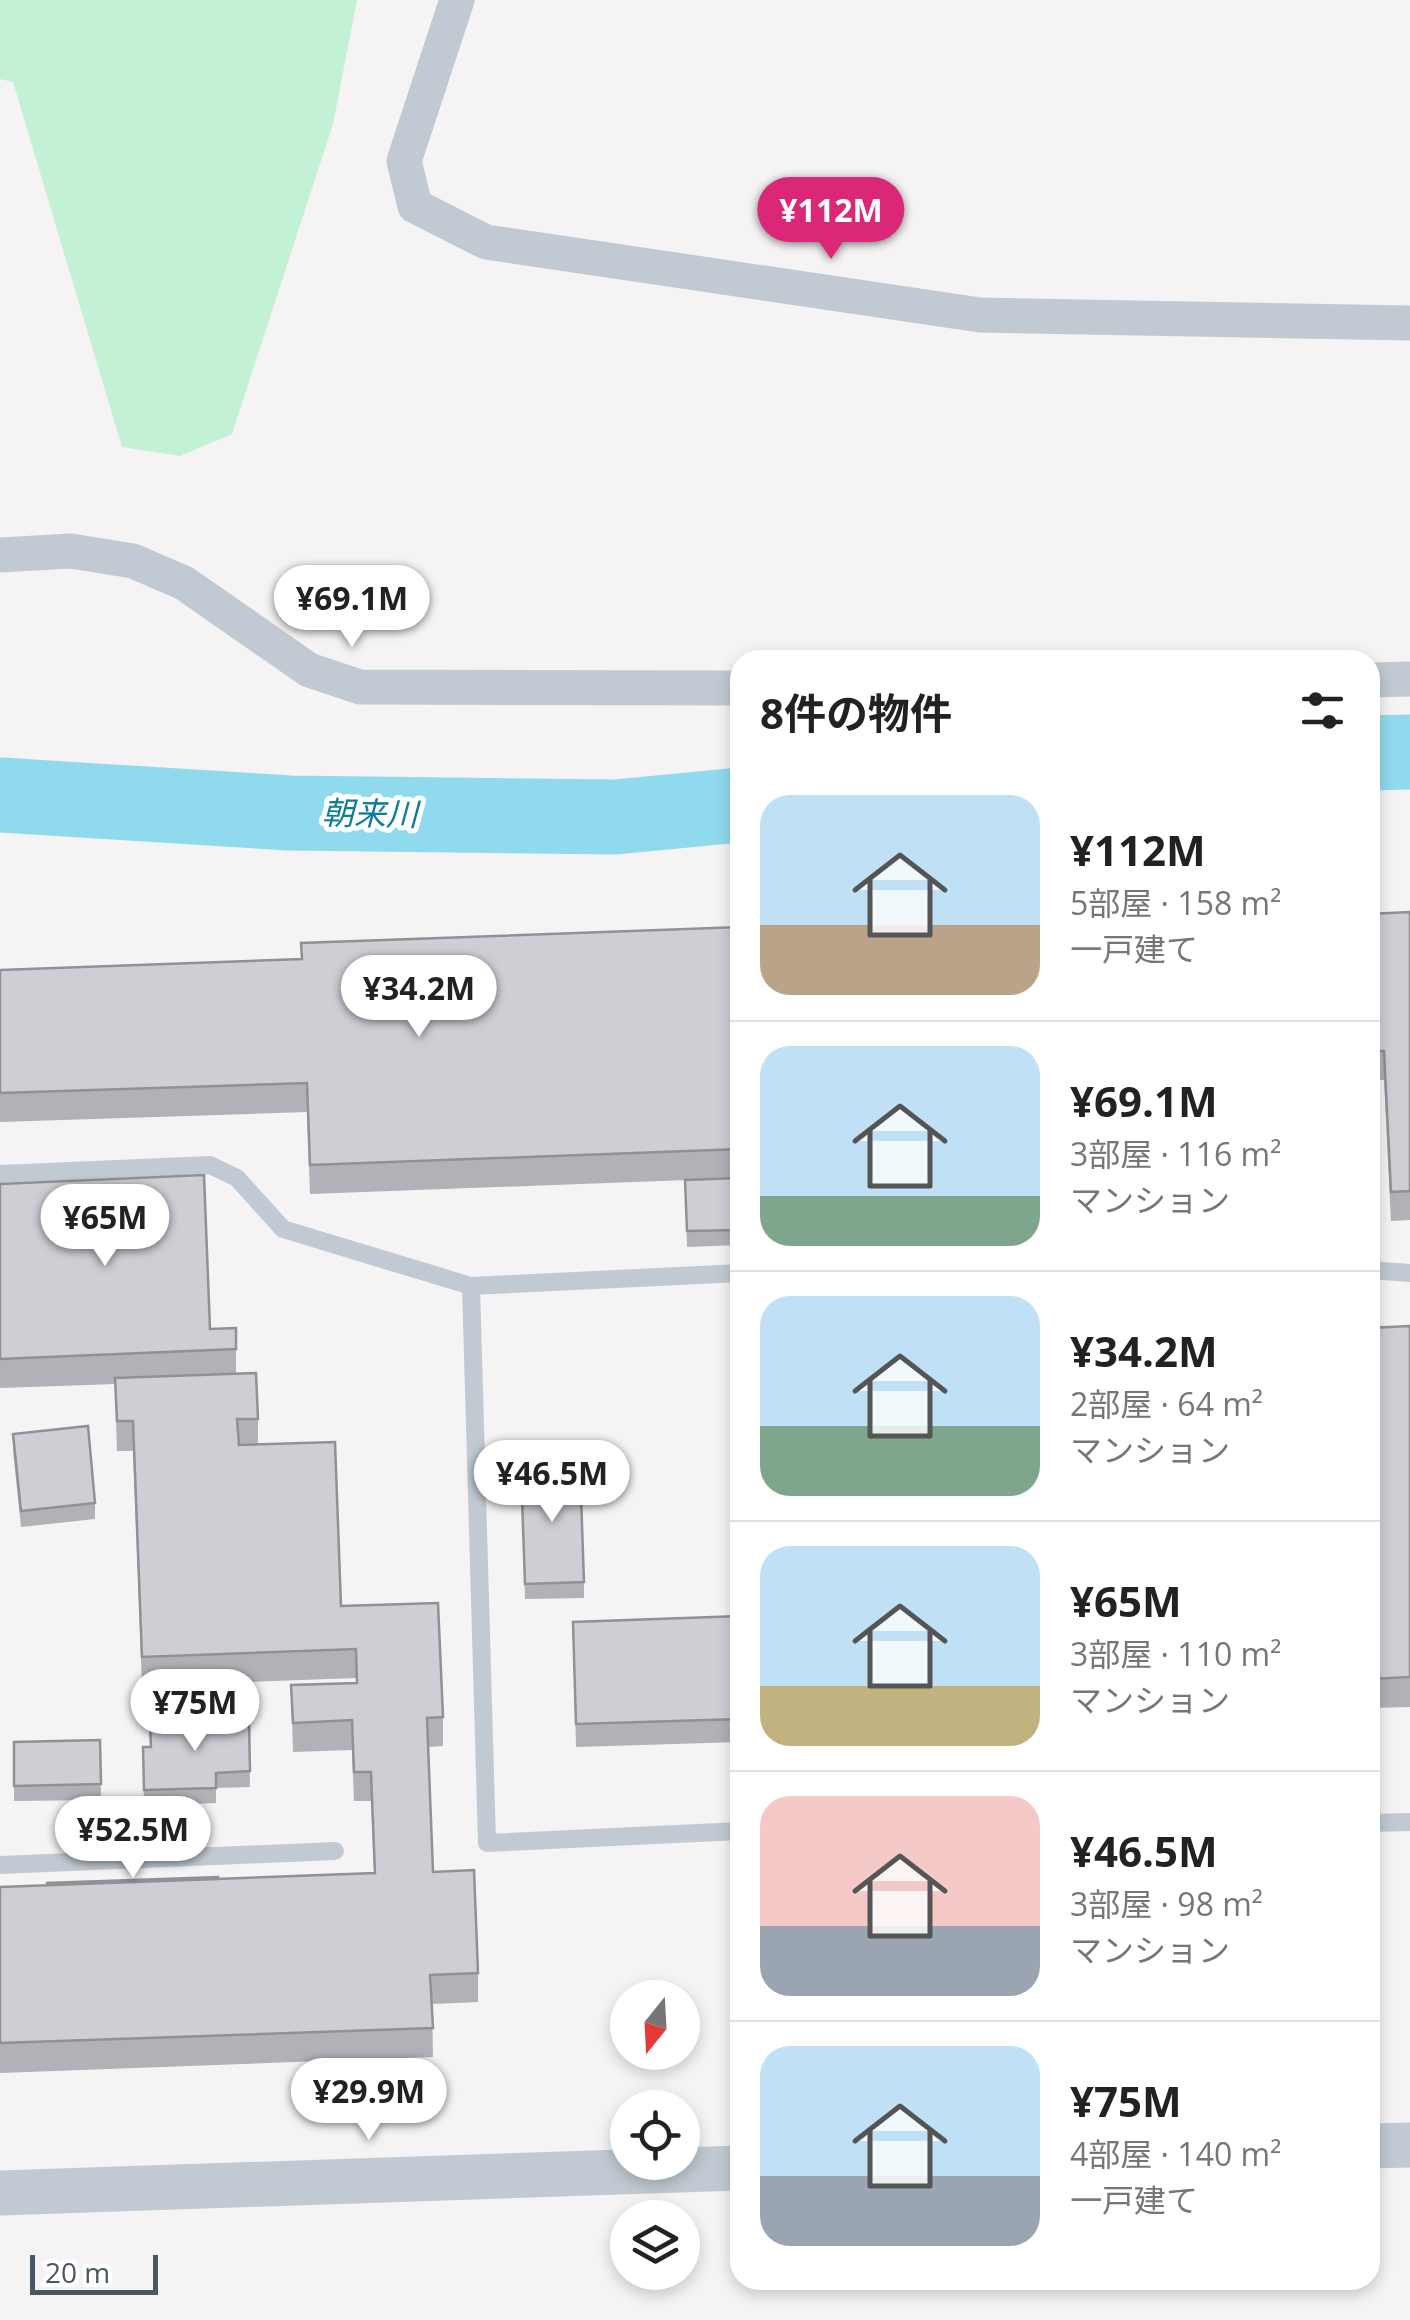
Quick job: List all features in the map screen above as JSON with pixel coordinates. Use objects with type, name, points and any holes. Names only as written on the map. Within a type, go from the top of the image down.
[{"type":"street","points":[[457,0],[404,162],[416,206],[486,242],[980,315],[1410,323]]},
{"type":"street","points":[[0,555],[71,551],[133,561],[184,582],[309,670],[360,687],[730,688]]},
{"type":"street","points":[[1380,680],[1410,679]]},
{"type":"street","points":[[1380,2146],[1410,2145]]},
{"type":"street","points":[[0,2193],[730,2168]]},
{"type":"lane","points":[[0,1174],[210,1165],[237,1178],[283,1229],[471,1286],[730,1273]]},
{"type":"lane","points":[[1380,1271],[1410,1274]]},
{"type":"lane","points":[[471,1286],[487,1843],[730,1831]]},
{"type":"lane","points":[[1380,1822],[1410,1822]]},
{"type":"lane","points":[[0,1865],[334,1851]]},
{"type":"green space","points":[[0,0],[357,0],[333,124],[232,434],[180,456],[122,447],[13,82],[0,79]]},
{"type":"building","points":[[1410,912],[1410,1191],[1391,1192],[1384,1051],[1380,1051],[1380,914]]},
{"type":"building","points":[[730,927],[730,1149],[310,1165],[307,1083],[0,1093],[0,970],[302,959],[301,943]]},
{"type":"building","points":[[204,1175],[210,1329],[236,1328],[236,1349],[0,1359],[0,1184]]},
{"type":"building","points":[[730,1178],[730,1230],[687,1231],[685,1180]]},
{"type":"building","points":[[1410,1326],[1410,1677],[1380,1678],[1380,1328]]},
{"type":"building","points":[[256,1373],[258,1419],[237,1419],[239,1445],[335,1442],[341,1606],[438,1603],[443,1717],[427,1718],[433,1872],[474,1870],[478,1973],[430,1975],[433,2028],[0,2043],[0,1887],[375,1873],[371,1772],[354,1772],[352,1720],[293,1723],[291,1685],[357,1683],[356,1649],[142,1657],[133,1421],[117,1421],[115,1378]]},
{"type":"building","points":[[88,1426],[95,1503],[21,1511],[13,1434]]},
{"type":"building","points":[[580,1467],[584,1582],[525,1584],[521,1469]]},
{"type":"building","points":[[730,1616],[730,1719],[576,1724],[573,1622]]},
{"type":"building","points":[[249,1720],[250,1771],[216,1773],[216,1788],[144,1790],[143,1747],[151,1747],[150,1724]]},
{"type":"building","points":[[100,1740],[101,1784],[14,1786],[14,1742]]},
{"type":"building","points":[[218,1879],[47,1885],[47,1883]]},
{"type":"waterway","name":"朝来川","points":[[1380,753],[1410,752]]},
{"type":"waterway","name":"朝来川","points":[[0,795],[289,813],[615,817],[730,806]]}]
